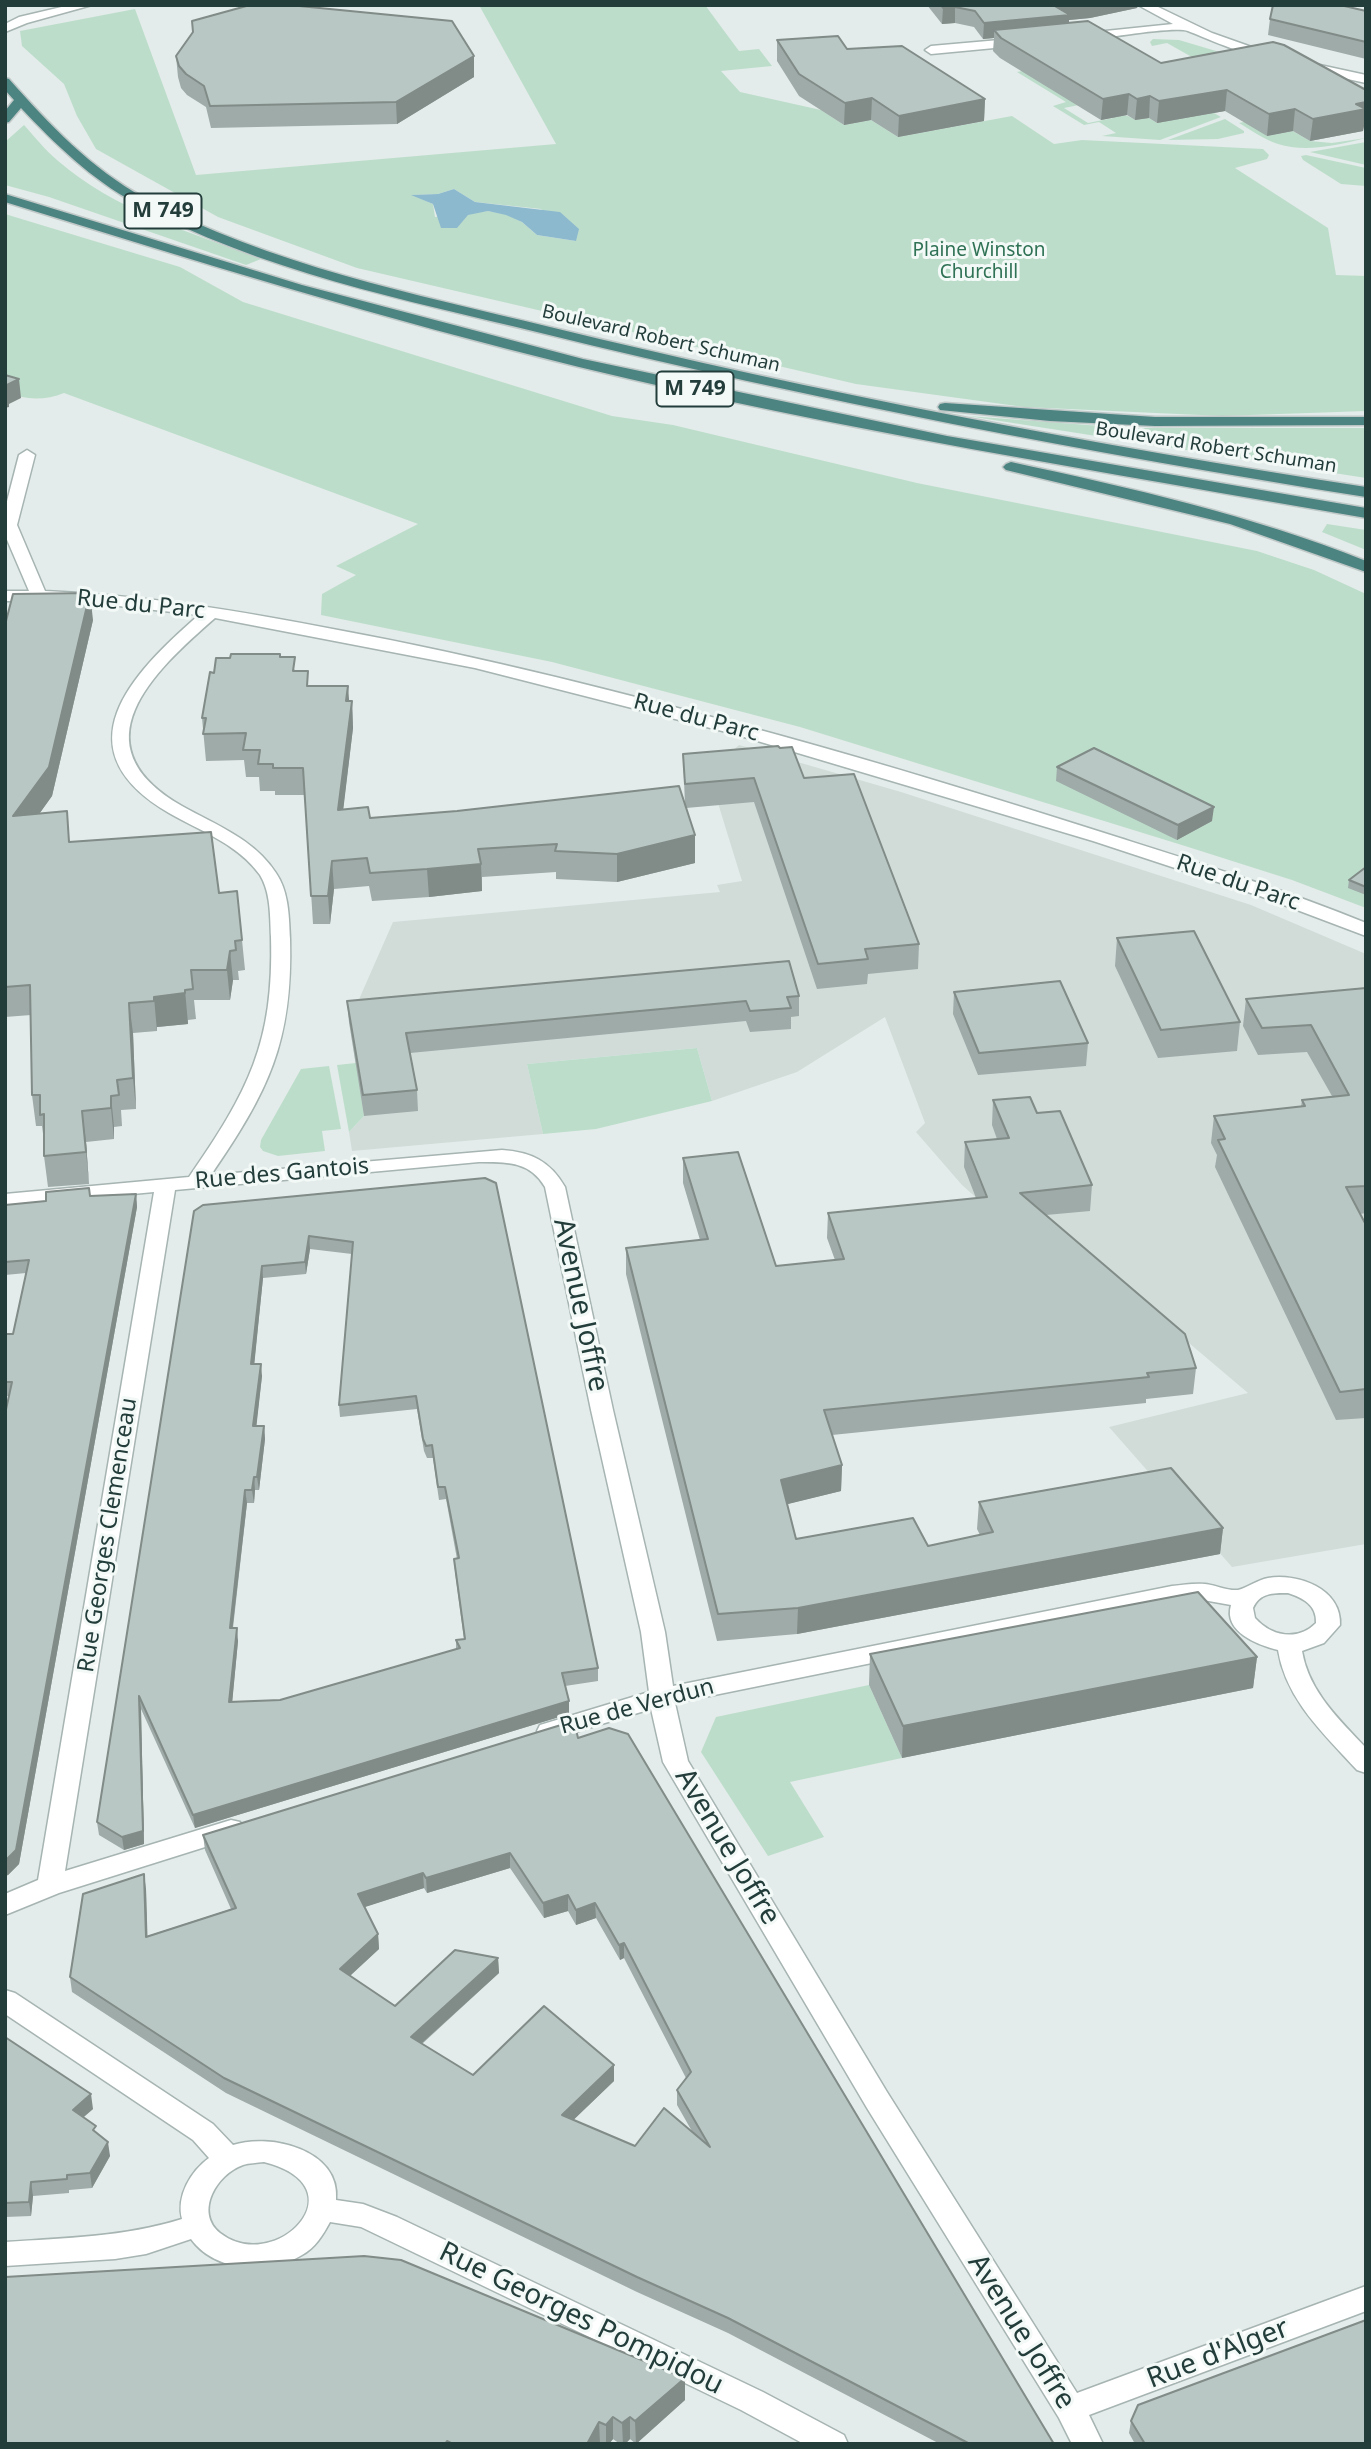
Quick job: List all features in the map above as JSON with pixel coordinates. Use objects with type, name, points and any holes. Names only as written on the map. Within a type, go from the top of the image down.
[{"type":"highway","name":"Boulevard Robert Schuman","points":[[6,80],[21,100],[77,158],[112,184],[169,214],[232,240],[334,274],[429,301],[716,372],[1058,441],[1366,492]]},
{"type":"highway","points":[[5,119],[21,100]]},
{"type":"highway","name":"Boulevard Robert Schuman","points":[[5,198],[339,300],[581,363],[936,439],[1366,513]]},
{"type":"highway","points":[[581,363],[753,411],[1155,499],[1277,533],[1366,568]]},
{"type":"highway","points":[[716,372],[1003,413],[1189,422],[1366,421]]},
{"type":"street","points":[[9,13],[66,5]]},
{"type":"street","points":[[9,13],[76,5]]},
{"type":"street","points":[[5,28],[23,20],[86,5]]},
{"type":"street","points":[[1144,5],[1184,26],[1286,60],[1366,79]]},
{"type":"street","points":[[1068,38],[1184,26]]},
{"type":"street","points":[[931,50],[1042,40]]},
{"type":"street","points":[[27,455],[9,525],[39,595]]},
{"type":"street","name":"Rue du Parc","points":[[5,596],[39,595],[159,604],[212,612],[480,662],[557,680],[912,778],[1238,881],[1366,930]]},
{"type":"street","points":[[196,1181],[249,1096],[273,1038],[280,985],[278,906],[268,875],[244,849],[170,806],[131,775],[122,761],[117,738],[125,706],[139,684],[177,642],[212,612]]},
{"type":"street","name":"Rue des Gantois","points":[[5,1200],[496,1156],[531,1161],[551,1178]]},
{"type":"street","name":"Avenue Joffre","points":[[551,1178],[654,1639],[664,1730],[676,1762],[877,2100],[1070,2409],[1088,2444]]},
{"type":"street","name":"Rue Georges Clemenceau","points":[[50,1886],[166,1184]]},
{"type":"street","points":[[1288,1585],[1309,1592],[1324,1603],[1329,1618],[1324,1632],[1310,1642],[1289,1645],[1263,1638],[1249,1629],[1242,1617],[1245,1599],[1258,1589],[1288,1585]]},
{"type":"street","name":"Rue de Verdun","points":[[521,1739],[662,1696],[1172,1594],[1203,1592],[1245,1599]]},
{"type":"street","points":[[1289,1645],[1292,1668],[1303,1692],[1366,1764]]},
{"type":"street","points":[[5,1905],[50,1886],[257,1821]]},
{"type":"street","points":[[5,2000],[203,2132],[228,2159]]},
{"type":"street","points":[[264,2151],[282,2152],[311,2167],[320,2180],[324,2194],[323,2209],[316,2226],[302,2240],[284,2250],[263,2256],[242,2256],[223,2250],[206,2240],[196,2226],[193,2208],[198,2188],[210,2172],[228,2159],[264,2151]]},
{"type":"street","name":"Rue Georges Pompidou","points":[[323,2209],[363,2216],[387,2225],[752,2400],[833,2444]]},
{"type":"street","points":[[5,2254],[115,2247],[146,2242],[196,2226]]},
{"type":"street","name":"Rue d'Alger","points":[[1070,2409],[1366,2298]]},
{"type":"shaded area","points":[[739,745],[901,792],[1251,905],[1366,954],[1366,1544],[1232,1567],[1109,1427],[1248,1393],[1065,1238],[1028,1244],[962,1185],[916,1132],[925,1123],[885,1017],[797,1072],[712,1101],[697,1048],[527,1064],[543,1134],[352,1151],[349,1132],[364,1116],[349,1022],[393,922],[720,892],[717,885],[742,881],[709,774]]},
{"type":"green space","name":"Plaine Winston Churchill","points":[[479,5],[705,5],[739,51],[759,49],[772,66],[721,71],[740,92],[821,110],[844,125],[871,120],[898,137],[1012,116],[1054,144],[1082,140],[1263,149],[1269,155],[1267,159],[1235,168],[1328,228],[1336,275],[1366,276],[1366,411],[1222,416],[1024,407],[856,384],[357,268],[218,217],[96,149],[77,116],[64,84],[22,46],[20,31],[135,9],[196,175],[556,144]],"holes":[[[454,189],[475,202],[541,209],[576,241],[537,235],[522,222],[506,214],[488,211],[435,217],[433,204],[413,195],[438,194]]]},
{"type":"green space","points":[[1153,39],[1179,40],[1233,56],[1206,65],[1167,43],[1152,46],[1150,42]]},
{"type":"green space","points":[[1047,66],[1089,103],[1064,108],[1088,123],[1113,118],[1106,113],[1128,116],[1135,120],[1149,118],[1157,123],[1193,101],[1221,117],[1160,140],[1102,136],[1116,133],[1099,122],[1084,125],[1053,106],[1066,102],[1017,72]]},
{"type":"green space","points":[[1225,119],[1244,133],[1218,139],[1168,140]]},
{"type":"green space","points":[[1253,120],[1267,136],[1293,131],[1310,141],[1332,143],[1366,138],[1322,147],[1288,147],[1268,140],[1239,123]]},
{"type":"green space","points":[[24,125],[57,160],[103,193],[154,218],[261,259],[246,265],[49,197],[5,185],[5,142]]},
{"type":"green space","points":[[1366,142],[1366,165],[1310,152]]},
{"type":"green space","points":[[1301,156],[1366,168],[1366,186],[1341,184],[1303,160]]},
{"type":"green space","points":[[5,214],[180,267],[243,302],[612,416],[673,425],[917,483],[1257,551],[1314,570],[1366,594],[1366,908],[1292,880],[800,727],[552,662],[321,615],[322,594],[356,575],[336,566],[418,524],[64,393],[34,398],[5,392]]},
{"type":"green space","points":[[968,416],[1128,428],[1366,428],[1366,478]]},
{"type":"green space","points":[[1327,524],[1366,530],[1366,550],[1322,532]]},
{"type":"green space","points":[[697,1048],[712,1101],[596,1129],[543,1134],[527,1064]]},
{"type":"green space","points":[[356,1063],[364,1116],[349,1132],[337,1065]]},
{"type":"green space","points":[[329,1066],[341,1129],[322,1131],[325,1151],[278,1156],[263,1151],[260,1147],[261,1140],[301,1069]]},
{"type":"green space","points":[[869,1685],[902,1758],[790,1782],[824,1837],[768,1856],[701,1752],[716,1717]]},
{"type":"water","points":[[454,189],[475,202],[560,212],[579,229],[576,241],[537,235],[522,222],[488,211],[468,215],[457,228],[441,228],[433,204],[411,195],[438,194]]},
{"type":"building","points":[[250,5],[289,5],[452,21],[474,56],[396,102],[210,106],[204,86],[186,74],[179,66],[176,56],[193,32],[192,21]]},
{"type":"building","points":[[941,5],[1053,5],[1070,15],[984,23],[975,11],[955,7],[943,8]]},
{"type":"building","points":[[1273,5],[1340,5],[1366,11],[1366,42],[1270,19]]},
{"type":"building","points":[[1088,21],[1161,63],[1273,42],[1284,45],[1366,90],[1366,102],[1356,104],[1366,109],[1313,119],[1295,109],[1269,114],[1227,90],[1159,101],[1150,96],[1137,99],[1129,94],[1103,99],[1001,38],[994,30]]},
{"type":"building","points":[[838,36],[847,49],[902,46],[985,99],[899,116],[872,98],[845,103],[799,74],[777,40]]},
{"type":"building","points":[[5,375],[19,379],[5,386]]},
{"type":"building","points":[[90,593],[49,767],[13,816],[67,811],[69,842],[211,832],[219,893],[237,891],[242,940],[235,941],[236,950],[230,951],[227,970],[191,970],[193,989],[185,990],[185,993],[154,997],[154,1001],[129,1003],[133,1078],[117,1080],[119,1095],[111,1096],[111,1108],[82,1111],[86,1152],[44,1156],[44,1114],[40,1115],[40,1095],[32,1095],[30,985],[5,987],[5,625],[13,594]]},
{"type":"building","points":[[231,654],[280,654],[280,657],[295,657],[293,671],[308,671],[307,686],[348,686],[346,701],[352,701],[338,810],[368,807],[370,818],[679,786],[695,835],[617,854],[555,851],[557,844],[478,849],[481,864],[427,869],[370,873],[367,858],[332,861],[328,896],[311,896],[303,768],[273,768],[273,764],[258,764],[260,750],[243,750],[246,733],[203,734],[206,718],[202,718],[210,672],[214,673],[216,658],[230,658]]},
{"type":"building","points":[[792,747],[804,778],[854,774],[919,944],[865,949],[868,959],[818,964],[754,778],[685,784],[683,754]]},
{"type":"building","points":[[1094,748],[1214,807],[1178,825],[1057,767]]},
{"type":"building","points":[[1366,867],[1366,887],[1349,880]]},
{"type":"building","points":[[1194,931],[1240,1022],[1161,1030],[1117,938]]},
{"type":"building","points":[[789,961],[799,996],[787,997],[791,1008],[750,1011],[746,1001],[406,1033],[417,1090],[363,1095],[347,1001]]},
{"type":"building","points":[[1060,981],[1088,1043],[979,1053],[954,992]]},
{"type":"building","points":[[1366,988],[1366,1186],[1346,1187],[1366,1225],[1366,1389],[1340,1392],[1218,1140],[1225,1139],[1214,1116],[1305,1106],[1302,1100],[1349,1095],[1311,1025],[1262,1028],[1246,999]]},
{"type":"building","points":[[1030,1097],[1037,1113],[1060,1111],[1092,1185],[1020,1193],[1185,1334],[1196,1368],[1147,1373],[1149,1377],[824,1410],[842,1465],[781,1480],[796,1539],[913,1518],[928,1546],[993,1532],[979,1502],[1171,1468],[1223,1528],[798,1608],[718,1614],[626,1248],[708,1239],[683,1158],[738,1152],[776,1266],[844,1259],[828,1213],[987,1197],[965,1142],[1009,1138],[993,1100]]},
{"type":"building","points":[[485,1178],[496,1183],[598,1668],[562,1673],[569,1701],[193,1815],[139,1696],[143,1831],[122,1837],[97,1822],[194,1211],[203,1205]],"holes":[[[309,1236],[353,1242],[339,1405],[416,1396],[423,1439],[426,1446],[432,1445],[438,1487],[445,1487],[459,1558],[454,1559],[465,1639],[456,1640],[460,1648],[280,1700],[229,1702],[237,1628],[230,1628],[245,1490],[252,1490],[254,1477],[257,1477],[264,1426],[253,1426],[261,1364],[251,1364],[262,1266],[305,1262]]]},
{"type":"building","points":[[89,1188],[90,1196],[136,1194],[16,1850],[5,1861],[5,1414],[12,1382],[5,1382],[5,1334],[13,1334],[29,1260],[5,1262],[5,1205],[46,1201],[46,1192]]},
{"type":"building","points":[[1198,1592],[1257,1657],[903,1726],[870,1654]]},
{"type":"building","points":[[574,1721],[578,1738],[609,1728],[628,1734],[1054,2444],[970,2444],[728,2318],[637,2277],[224,2078],[70,1977],[83,1894],[144,1874],[146,1937],[236,1908],[203,1835]],"holes":[[[510,1853],[543,1903],[568,1895],[576,1910],[595,1903],[619,1945],[624,1943],[691,2072],[677,2090],[710,2147],[664,2108],[635,2146],[562,2115],[614,2065],[544,2006],[473,2075],[411,2037],[498,1958],[455,1950],[395,2006],[340,1969],[378,1934],[358,1894],[423,1873],[426,1878]]]},
{"type":"building","points":[[5,2037],[91,2094],[73,2110],[96,2126],[93,2130],[108,2142],[90,2173],[67,2175],[67,2179],[31,2182],[29,2202],[5,2203]]},
{"type":"building","points":[[364,2256],[401,2260],[685,2378],[635,2421],[630,2417],[622,2423],[613,2417],[606,2425],[599,2422],[587,2444],[453,2444],[447,2441],[445,2444],[5,2444],[5,2277]]},
{"type":"building","points":[[1366,2320],[1366,2444],[1145,2444],[1131,2421],[1138,2405]]}]
